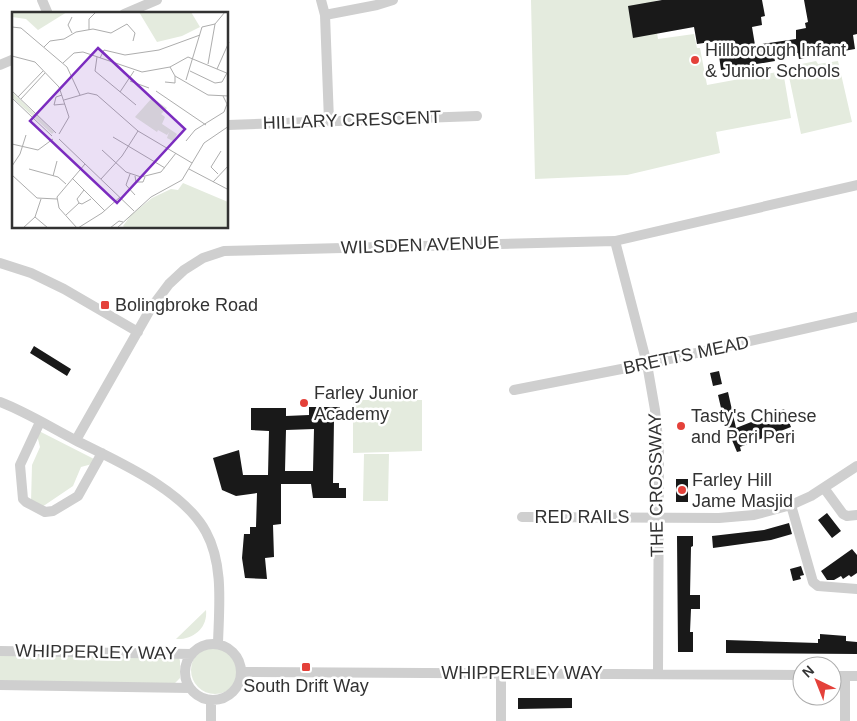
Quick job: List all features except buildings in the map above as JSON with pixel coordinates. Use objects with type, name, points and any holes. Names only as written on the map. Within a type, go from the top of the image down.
[{"type":"street","points":[[42,0],[47,12]]},
{"type":"street","points":[[129,12],[157,0]]},
{"type":"street","points":[[321,0],[325,15],[329,121]]},
{"type":"street","points":[[325,15],[393,0]]},
{"type":"street","points":[[0,65],[12,61]]},
{"type":"street","name":"HILLARY CRESCENT","points":[[229,125],[478,116]]},
{"type":"street","name":"WILSDEN AVENUE","points":[[76,440],[151,308],[169,284],[184,270],[203,258],[224,251],[615,241],[857,185]]},
{"type":"street","name":"THE CROSSWAY","points":[[615,241],[648,364],[659,449],[658,674]]},
{"type":"street","points":[[0,263],[31,273],[64,289],[138,332]]},
{"type":"street","name":"BRETTS MEAD","points":[[514,390],[648,364],[857,317]]},
{"type":"street","points":[[0,402],[102,453],[151,480],[186,506],[206,533],[217,564],[218,644]]},
{"type":"street","points":[[40,422],[20,465],[23,499],[45,512],[53,512],[78,496],[102,453]]},
{"type":"street","name":"RED RAILS","points":[[522,517],[719,518],[754,515],[791,504],[824,488],[857,466]]},
{"type":"street","points":[[824,488],[843,514],[847,516],[857,515]]},
{"type":"street","points":[[791,504],[813,582],[818,586],[857,589]]},
{"type":"street","points":[[218,644],[226,646],[238,657],[242,672],[236,689],[220,699],[211,700],[203,698],[190,688],[185,670],[192,654],[204,645],[218,644]]},
{"type":"street","name":"WHIPPERLEY WAY","points":[[0,651],[192,654]]},
{"type":"street","name":"WHIPPERLEY WAY","points":[[242,672],[792,675]]},
{"type":"street","points":[[501,721],[502,673]]},
{"type":"street","points":[[845,721],[845,676],[857,676]]},
{"type":"street","name":"WHIPPERLEY WAY","points":[[0,685],[190,688]]},
{"type":"street","points":[[211,700],[211,721]]},
{"type":"shaded area","name":"Hillborough Infant & Junior Schools","points":[[531,0],[659,0],[652,2],[658,39],[694,34],[697,48],[700,48],[707,85],[783,71],[791,118],[716,132],[720,153],[627,175],[535,179]]},
{"type":"shaded area","points":[[816,61],[818,64],[838,61],[852,122],[801,134],[787,67]]},
{"type":"shaded area","points":[[353,400],[422,400],[422,451],[353,453]]},
{"type":"shaded area","points":[[39,431],[94,459],[92,464],[81,467],[73,486],[42,507],[31,502],[32,465],[40,447],[37,435]]},
{"type":"shaded area","points":[[364,454],[389,454],[388,501],[363,501]]},
{"type":"shaded area","points":[[206,610],[205,622],[198,632],[182,639],[176,639]]},
{"type":"shaded area","points":[[215,646],[224,648],[232,653],[237,661],[239,670],[237,679],[232,687],[224,692],[215,694],[206,692],[198,687],[193,679],[191,670],[193,661],[198,653],[206,648]]},
{"type":"shaded area","points":[[0,653],[179,657],[180,678],[174,684],[0,681]]},
{"type":"place","name":"Hillborough Infant & Junior Schools","points":[[695,60]]},
{"type":"place","name":"Bolingbroke Road","points":[[105,305]]},
{"type":"place","name":"Farley Junior Academy","points":[[304,403]]},
{"type":"place","name":"Tasty's Chinese and Peri Peri","points":[[681,426]]},
{"type":"place","name":"Farley Hill Jame Masjid","points":[[682,490]]},
{"type":"place","name":"South Drift Way","points":[[306,667]]}]
